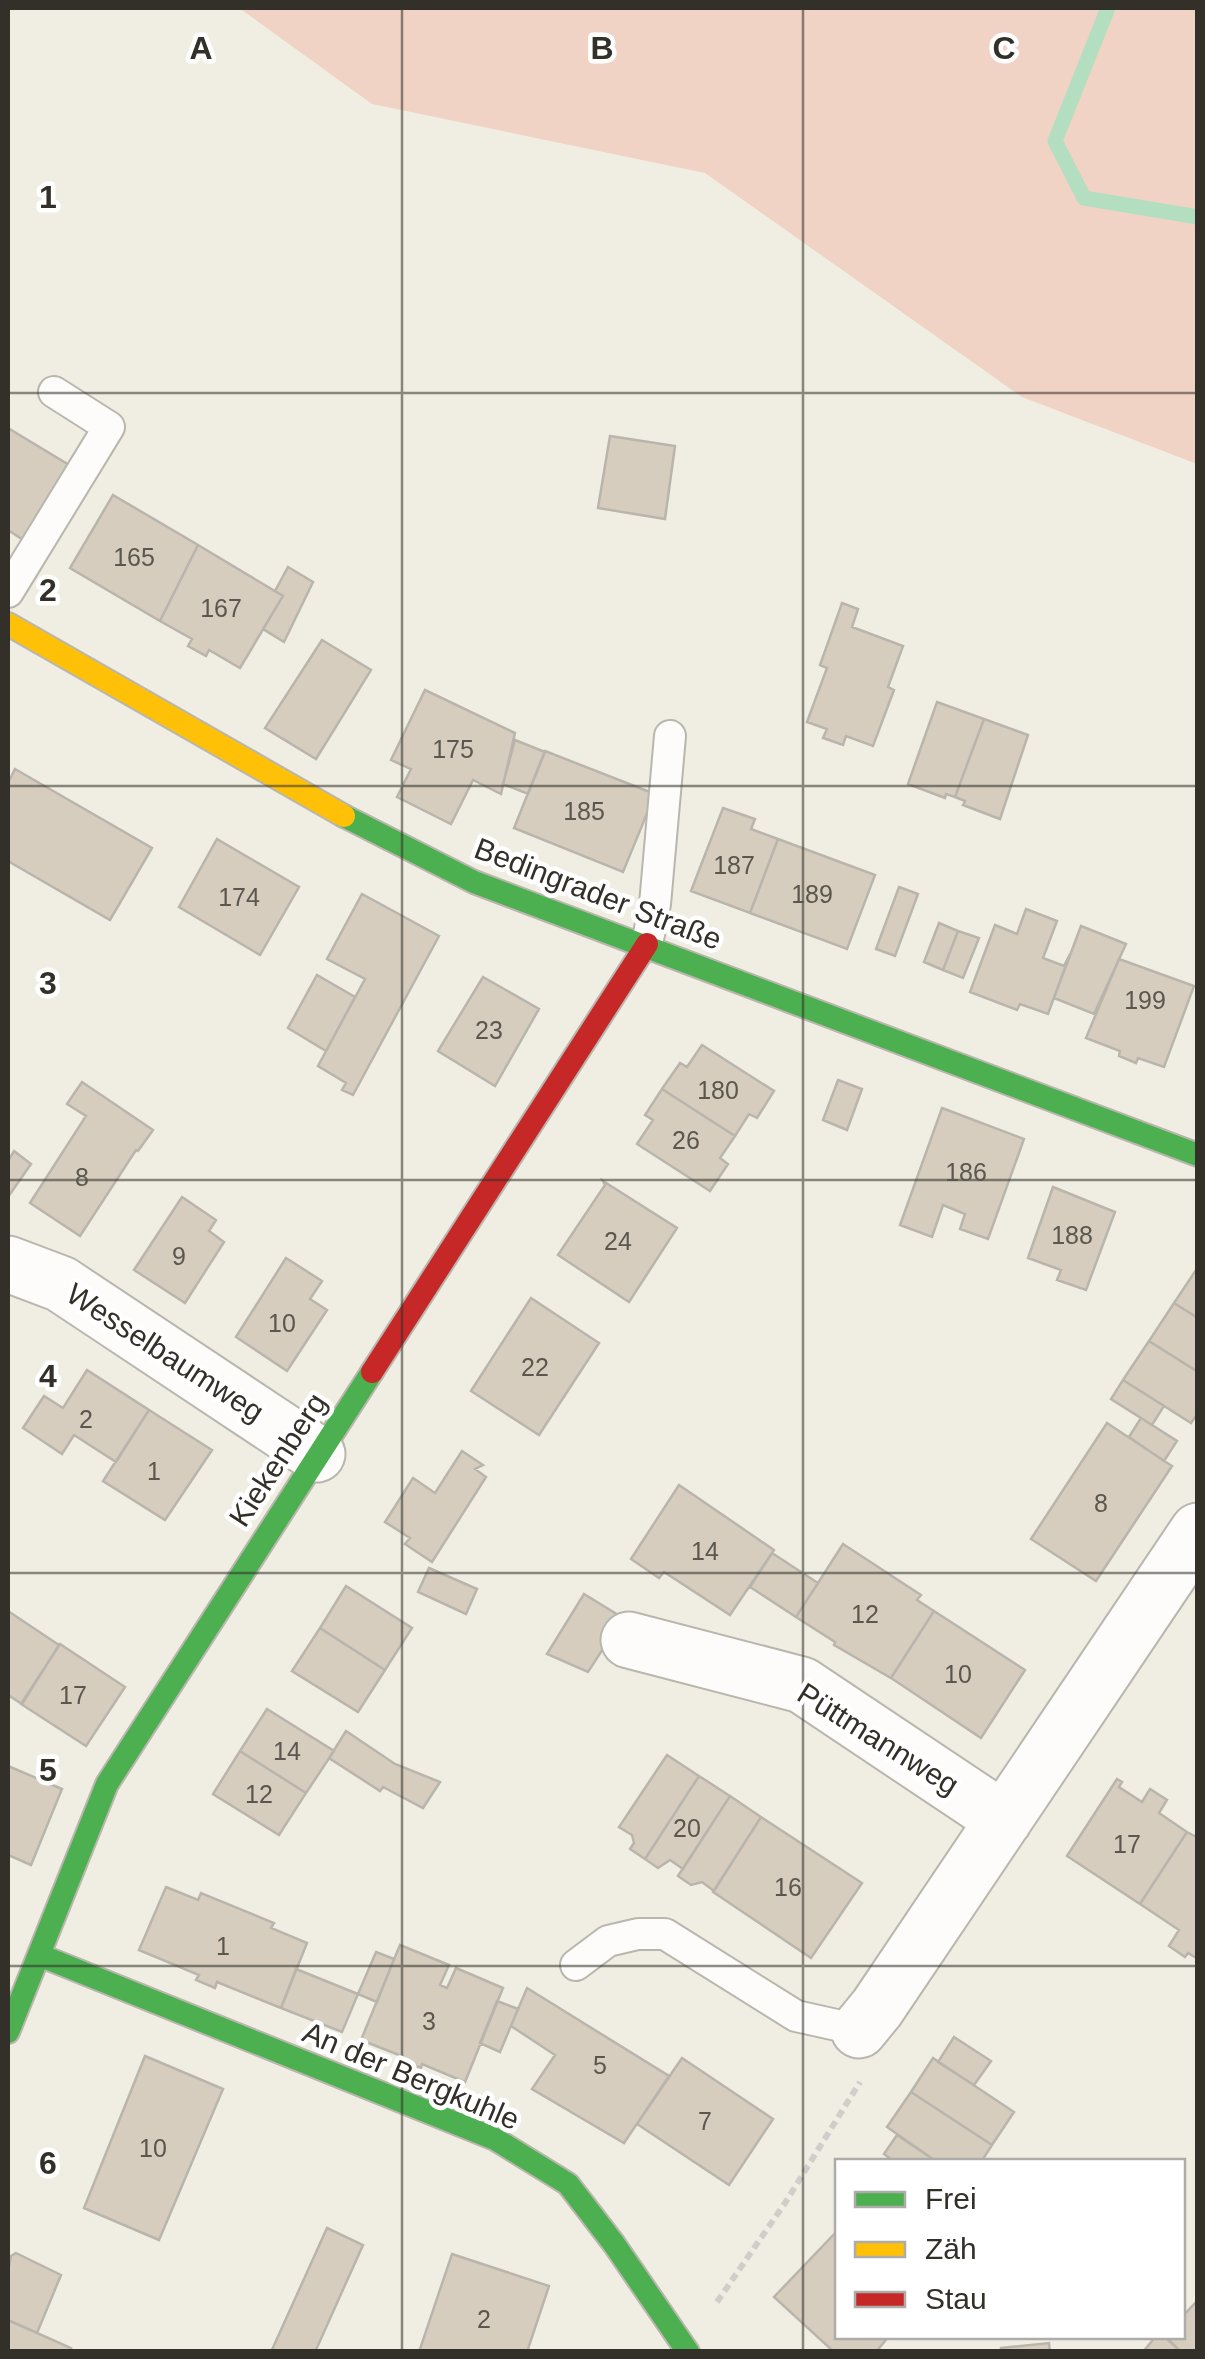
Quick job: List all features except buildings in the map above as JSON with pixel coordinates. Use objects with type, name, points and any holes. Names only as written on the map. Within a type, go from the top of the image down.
[{"type":"street","name":"Bedingrader Straße","points":[[8,624],[353,821],[474,882],[1198,1155]]},
{"type":"street","name":"Kiekenberg","points":[[8,2032],[107,1784],[646,944]]},
{"type":"street","name":"Wesselbaumweg","points":[[8,1264],[61,1284],[317,1454]]},
{"type":"street","points":[[868,2019],[1198,1532]]},
{"type":"street","name":"Püttmannweg","points":[[629,1640],[802,1686],[1004,1820]]},
{"type":"street","name":"An der Bergkuhle","points":[[39,1955],[494,2140],[524,2157],[568,2184],[614,2244],[685,2351]]},
{"type":"lane","points":[[8,592],[110,427],[54,392]]},
{"type":"lane","points":[[646,944],[655,904],[670,736]]},
{"type":"lane","points":[[576,1965],[608,1941],[638,1934],[666,1934],[796,2016],[868,2019]]},
{"type":"path","points":[[685,2351],[865,2075],[868,2019]]},
{"type":"shaded area","points":[[239,8],[1197,8],[1197,464],[1022,397],[705,173],[372,104]]},
{"type":"waterway","points":[[1108,8],[1055,141],[1084,198],[1198,217]]},
{"type":"traffic: fast","points":[[344,816],[474,882],[1198,1155]]},
{"type":"traffic: fast","points":[[8,2032],[107,1784],[372,1372]]},
{"type":"traffic: fast","points":[[39,1955],[495,2139],[568,2184],[688,2352]]},
{"type":"traffic: slow","points":[[8,624],[344,816]]},
{"type":"traffic: jam","points":[[372,1372],[647,944]]}]
